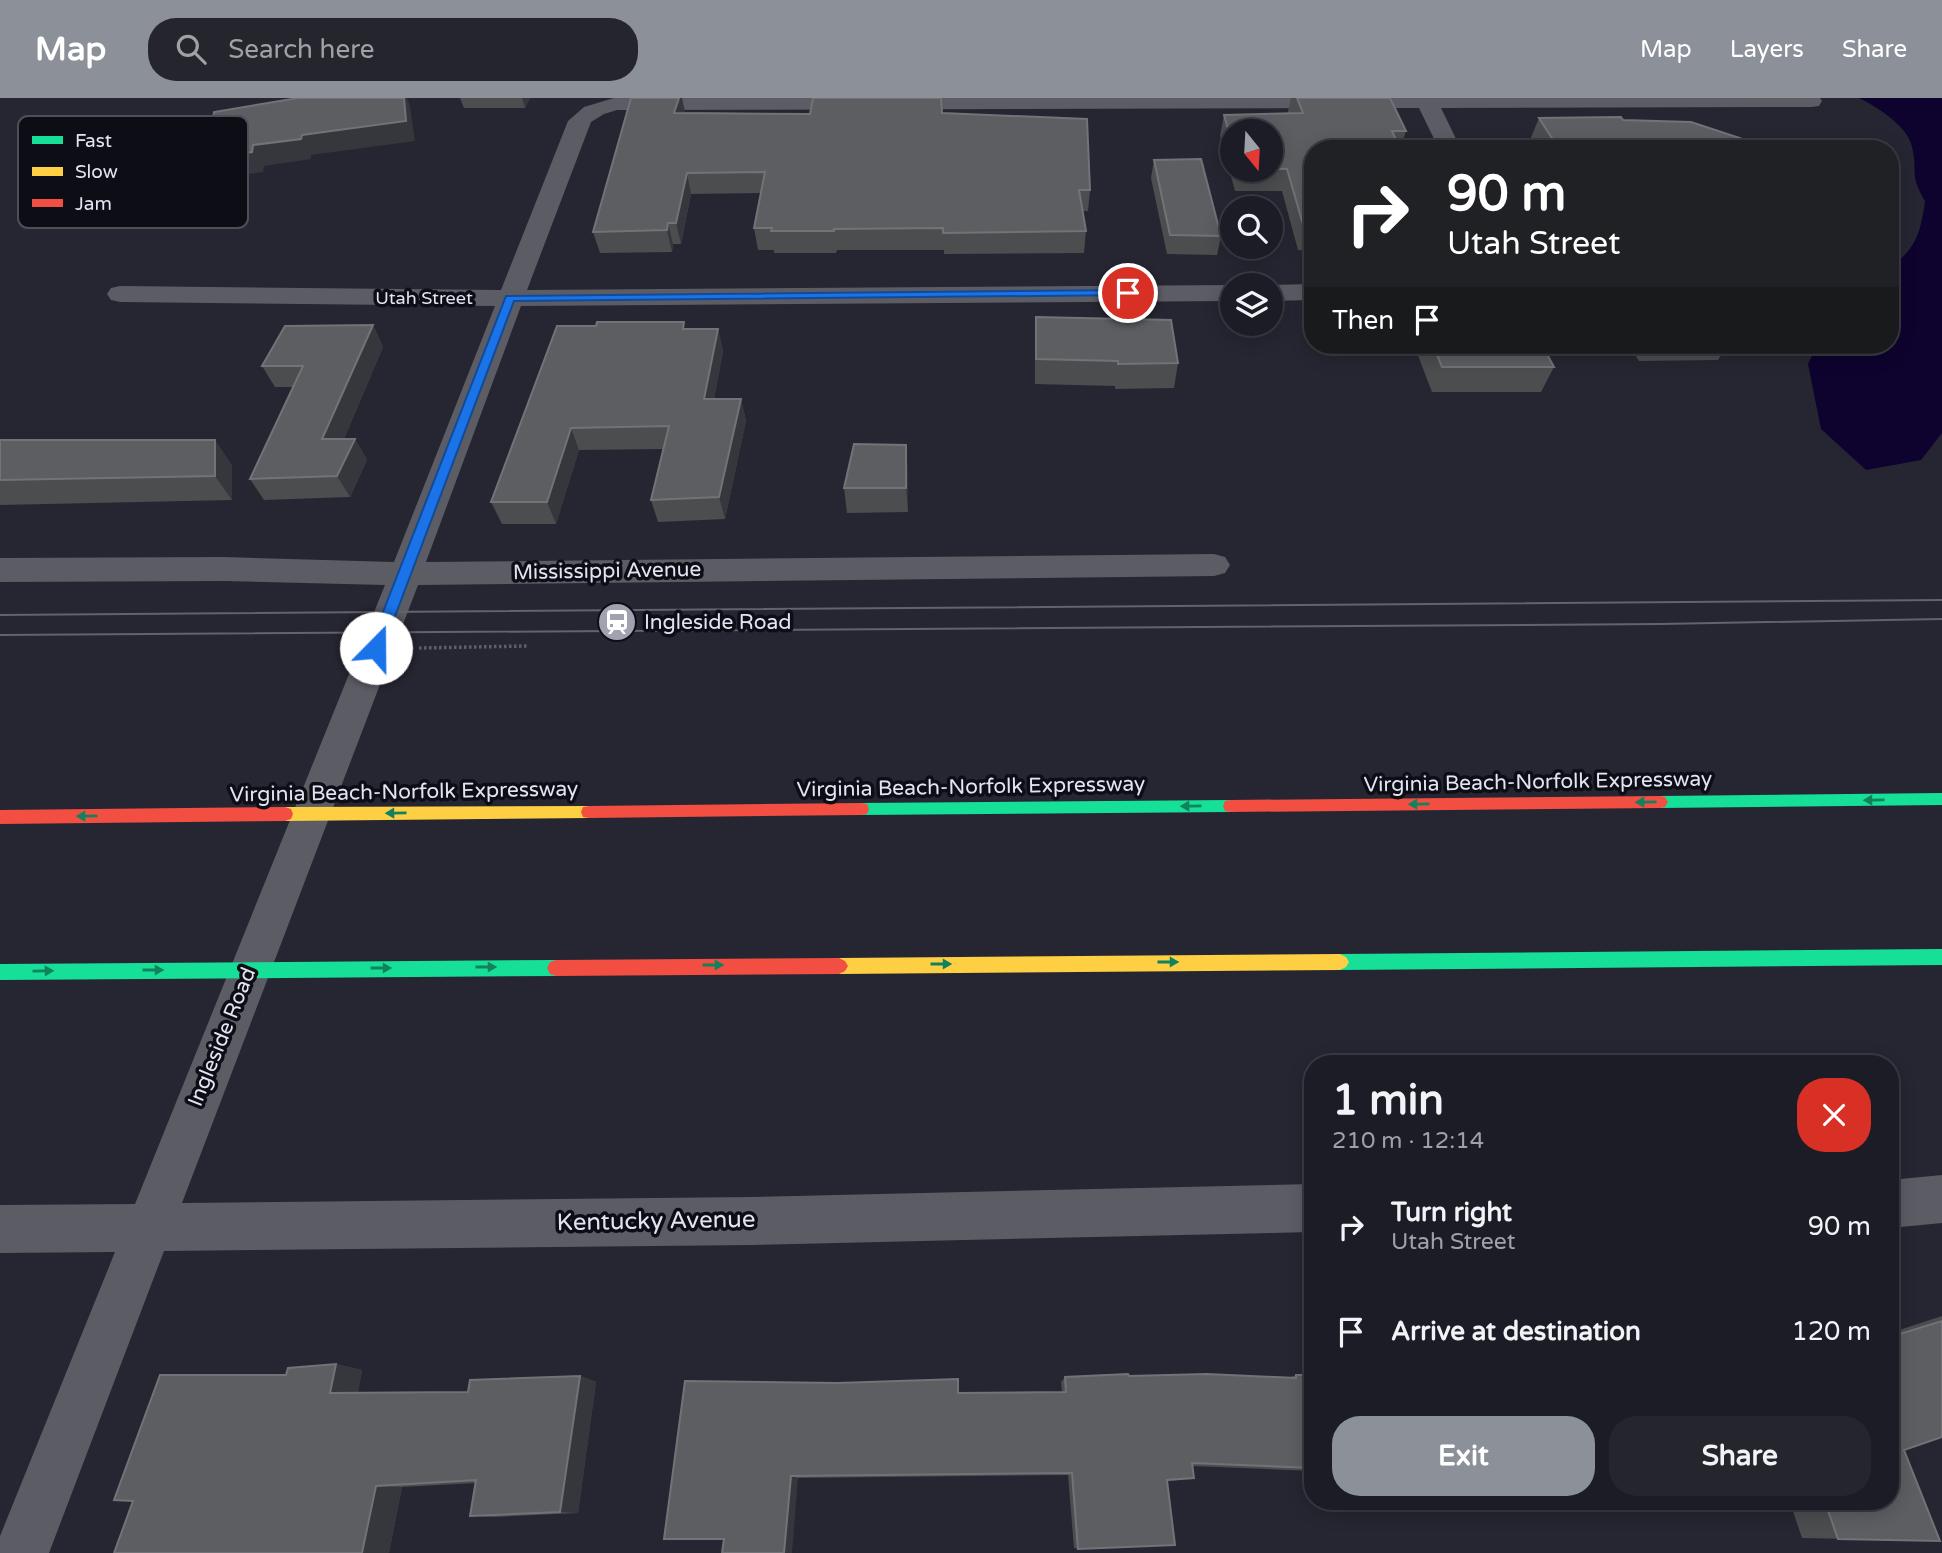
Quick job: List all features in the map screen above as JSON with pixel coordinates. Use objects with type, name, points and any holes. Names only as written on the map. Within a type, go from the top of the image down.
[{"type":"highway","name":"Virginia Beach-Norfolk Expressway","points":[[0,817],[1942,799]]},
{"type":"highway","points":[[0,972],[1942,957]]},
{"type":"street","points":[[594,103],[1811,101]]},
{"type":"street","points":[[1643,102],[1660,126]]},
{"type":"street","name":"Ingleside Road","points":[[21,1553],[406,574],[579,121],[594,103]]},
{"type":"street","points":[[1427,103],[1446,140]]},
{"type":"street","points":[[1283,293],[1304,292]]},
{"type":"street","name":"Utah Street","points":[[120,294],[510,298],[1220,293]]},
{"type":"street","name":"Mississippi Avenue","points":[[0,570],[224,569],[406,574],[1214,565]]},
{"type":"street","points":[[1899,1203],[1942,1199]]},
{"type":"street","name":"Kentucky Avenue","points":[[0,1229],[752,1221],[1304,1208]]},
{"type":"path","points":[[376,648],[527,646]]},
{"type":"shaded area","points":[[1859,98],[1942,98],[1942,433],[1921,460],[1866,470],[1821,429],[1808,364],[1813,354],[1899,354],[1899,261],[1916,239],[1925,201],[1915,179],[1914,156],[1909,139],[1883,112]]},
{"type":"building","points":[[298,98],[404,98],[406,121],[302,135],[301,139],[253,145],[252,152],[248,153],[248,116],[213,116],[214,112]]},
{"type":"building","points":[[631,98],[679,98],[674,113],[810,114],[813,98],[941,98],[942,113],[1087,119],[1090,190],[1079,190],[1086,231],[943,233],[943,228],[771,231],[772,228],[754,228],[765,172],[687,173],[676,223],[668,223],[667,230],[593,232]]},
{"type":"building","points":[[1297,98],[1390,98],[1406,131],[1392,131],[1396,140],[1304,140],[1304,228],[1287,169],[1283,169],[1283,119],[1225,119],[1224,115],[1303,113]]},
{"type":"building","points":[[1621,117],[1623,120],[1691,122],[1746,140],[1553,140],[1539,118]]},
{"type":"building","points":[[1201,159],[1220,236],[1170,235],[1154,160]]},
{"type":"building","points":[[1036,317],[1171,320],[1178,363],[1118,364],[1118,361],[1036,359]]},
{"type":"building","points":[[597,322],[684,322],[683,329],[718,329],[704,399],[741,399],[719,497],[651,500],[669,426],[571,428],[547,502],[491,502],[557,326],[596,326]]},
{"type":"building","points":[[373,325],[322,439],[355,439],[337,476],[250,479],[303,366],[262,366],[285,326]]},
{"type":"building","points":[[1437,354],[1547,354],[1554,367],[1442,367]]},
{"type":"building","points":[[0,440],[215,440],[215,476],[0,480]]},
{"type":"building","points":[[854,444],[906,445],[906,488],[844,488]]},
{"type":"building","points":[[1942,1321],[1942,1437],[1904,1450],[1940,1541],[1838,1539],[1828,1510],[1899,1510],[1899,1334]]},
{"type":"building","points":[[336,1364],[330,1393],[468,1392],[470,1380],[580,1376],[560,1512],[470,1516],[476,1480],[376,1486],[362,1553],[114,1553],[133,1501],[114,1500],[160,1375],[286,1375],[288,1368]]},
{"type":"building","points":[[1207,1374],[1296,1378],[1296,1375],[1304,1375],[1304,1468],[1192,1463],[1194,1478],[1167,1480],[1175,1545],[1078,1549],[1072,1473],[791,1476],[784,1553],[722,1553],[724,1539],[664,1539],[685,1381],[837,1383],[958,1379],[958,1393],[1066,1392],[1065,1377]]},
{"type":"tram line","points":[[0,615],[1942,600]]},
{"type":"tram line","points":[[0,635],[1660,624],[1942,619]]},
{"type":"traffic: fast","points":[[1660,802],[1942,799]]},
{"type":"traffic: fast","points":[[861,809],[1231,806]]},
{"type":"traffic: fast","points":[[1340,962],[1942,957]]},
{"type":"traffic: fast","points":[[0,972],[556,968]]},
{"type":"traffic: slow","points":[[285,814],[589,812]]},
{"type":"traffic: slow","points":[[839,966],[1340,962]]},
{"type":"traffic: jam","points":[[1231,806],[1660,802]]},
{"type":"traffic: jam","points":[[589,812],[861,809]]},
{"type":"traffic: jam","points":[[0,817],[285,814]]},
{"type":"traffic: jam","points":[[556,968],[839,966]]},
{"type":"place","name":"Ingleside Road","points":[[617,622]]},
{"type":"route","points":[[376,648],[510,298],[1128,293]]}]
